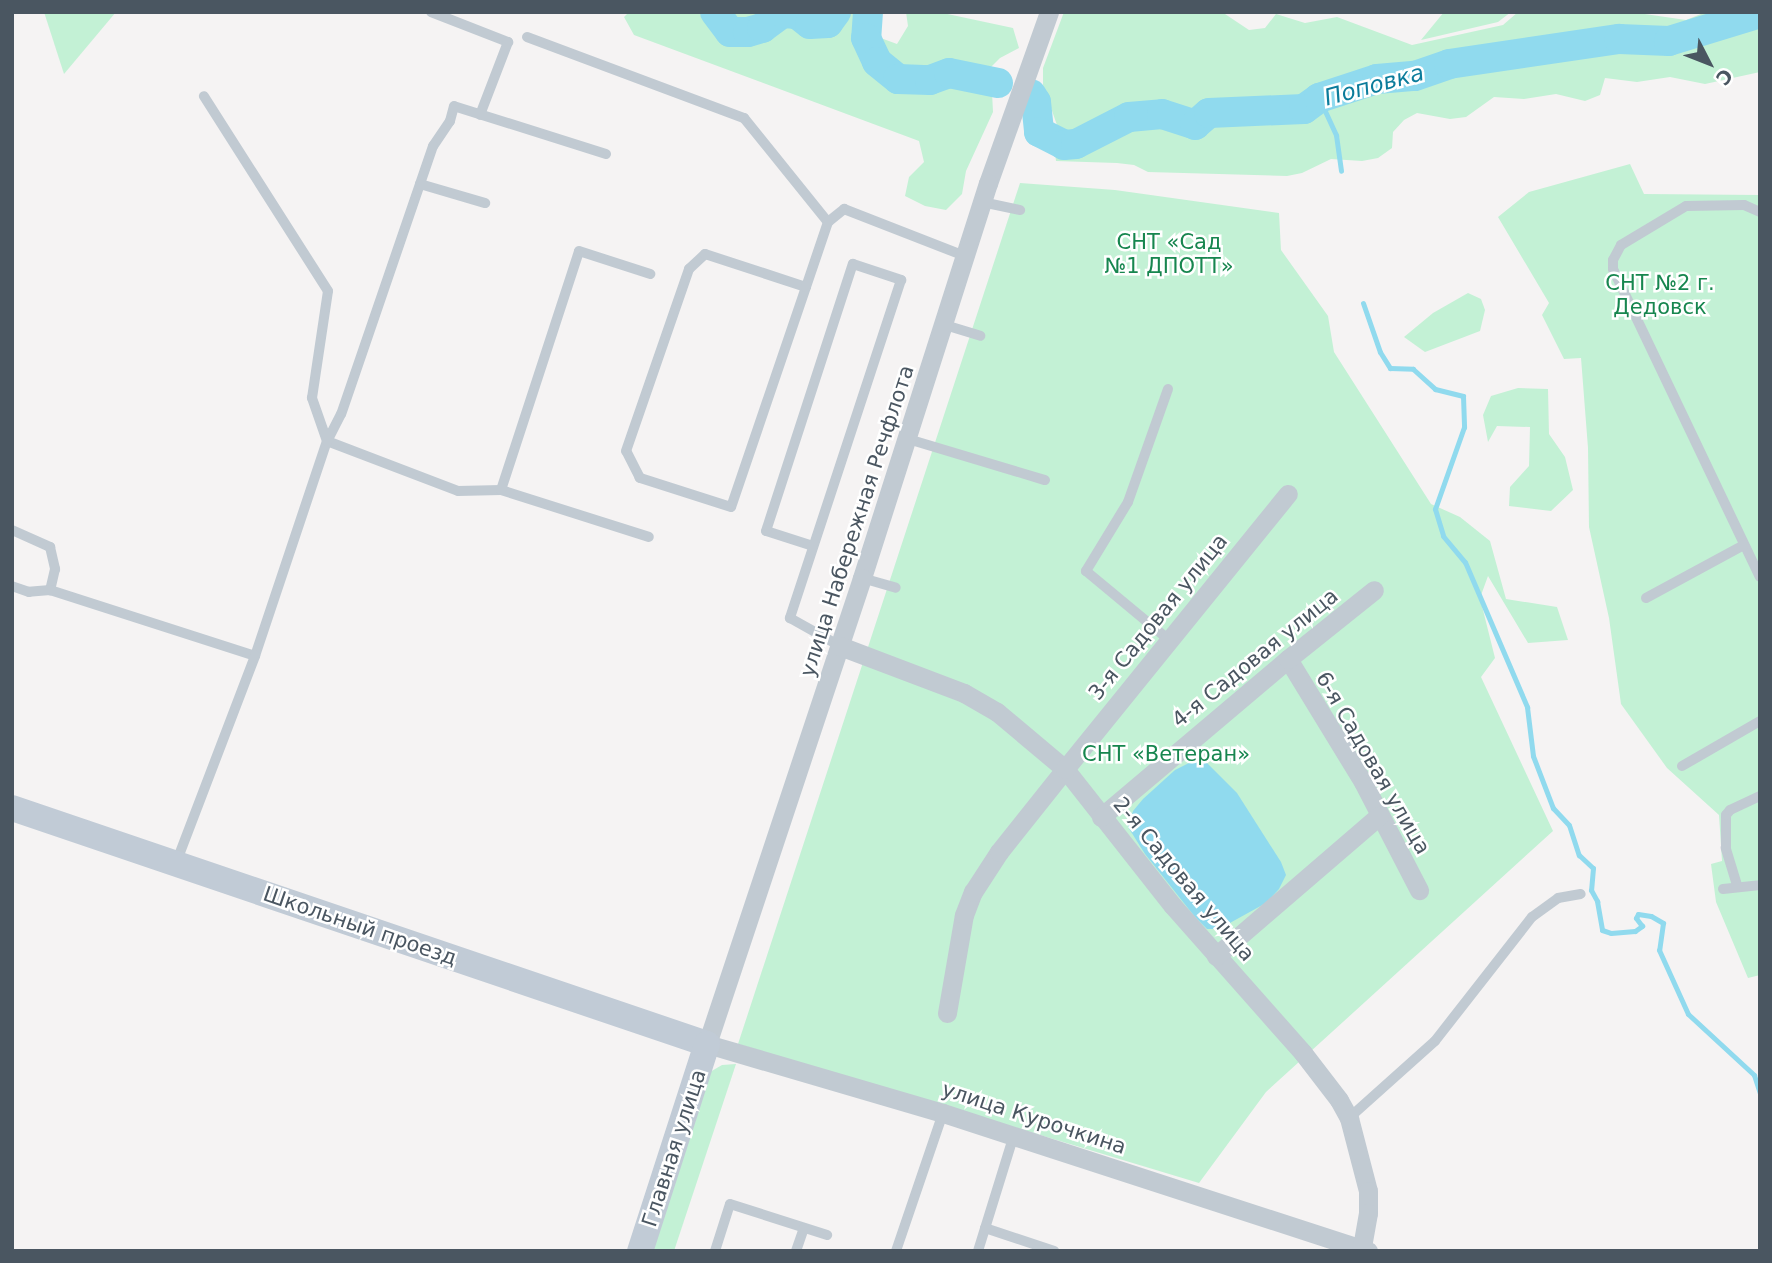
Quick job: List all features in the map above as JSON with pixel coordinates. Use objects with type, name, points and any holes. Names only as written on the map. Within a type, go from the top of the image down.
[{"type":"street","name":"улица Набережная Речфлота","points":[[707,1044],[908,439],[982,202],[1049,12]]},
{"type":"street","name":"3-я Садовая улица","points":[[947,1013],[964,915],[973,892],[999,852],[1287,494]]},
{"type":"street","name":"4-я Садовая улица","points":[[1101,817],[1287,659],[1374,590]]},
{"type":"street","name":"2-я Садовая улица","points":[[840,646],[964,693],[997,712],[1065,769],[1101,817],[1216,956],[1303,1053],[1349,1118]]},
{"type":"street","name":"6-я Садовая улица","points":[[1287,659],[1363,782],[1419,890]]},
{"type":"street","name":"Школьный проезд","points":[[12,808],[707,1044]]},
{"type":"street","points":[[1216,956],[1380,816]]},
{"type":"street","name":"улица Курочкина","points":[[707,1044],[943,1112],[1354,1248]]},
{"type":"street","name":"Главная улица","points":[[640,1251],[707,1044]]},
{"type":"street","points":[[1349,1118],[1367,1191],[1368,1213],[1354,1248]]},
{"type":"lane","points":[[431,12],[508,42],[480,115]]},
{"type":"lane","points":[[527,37],[744,118],[828,222]]},
{"type":"lane","points":[[204,96],[328,291],[312,398],[327,441],[458,491],[501,491],[649,537]]},
{"type":"lane","points":[[176,863],[255,656],[327,441],[341,414],[433,146],[450,121],[454,106],[606,154]]},
{"type":"lane","points":[[420,184],[485,204]]},
{"type":"lane","points":[[982,202],[1020,210]]},
{"type":"lane","points":[[1760,212],[1744,205],[1686,206],[1622,245],[1613,260],[1613,269],[1760,577]]},
{"type":"lane","points":[[806,287],[705,254],[689,269],[626,451],[639,478],[731,507],[806,287],[828,222],[844,209],[967,257]]},
{"type":"lane","points":[[501,491],[579,251],[650,274]]},
{"type":"lane","points":[[813,546],[766,531],[853,264],[901,280],[790,618],[840,646]]},
{"type":"lane","points":[[945,325],[980,336]]},
{"type":"lane","points":[[1168,389],[1128,502],[1086,571],[1168,639]]},
{"type":"lane","points":[[908,439],[1045,480]]},
{"type":"lane","points":[[12,530],[50,547],[55,569],[50,590]]},
{"type":"lane","points":[[1646,598],[1744,545]]},
{"type":"lane","points":[[862,578],[896,588]]},
{"type":"lane","points":[[12,586],[29,592],[50,590],[255,656]]},
{"type":"lane","points":[[1682,766],[1760,721]]},
{"type":"lane","points":[[1737,885],[1726,848],[1726,815],[1730,810],[1760,796]]},
{"type":"lane","points":[[1723,889],[1760,884]]},
{"type":"lane","points":[[1349,1118],[1435,1041],[1532,918],[1558,898],[1581,894]]},
{"type":"lane","points":[[896,1251],[943,1112]]},
{"type":"lane","points":[[978,1251],[1014,1135]]},
{"type":"lane","points":[[715,1251],[730,1204],[827,1235]]},
{"type":"lane","points":[[796,1251],[804,1228]]},
{"type":"lane","points":[[985,1228],[1054,1251]]},
{"type":"green space","points":[[44,12],[116,12],[64,74]]},
{"type":"green space","points":[[629,12],[859,12],[878,37],[897,44],[908,26],[906,12],[938,12],[1013,28],[1019,48],[1000,58],[984,74],[992,92],[993,112],[966,171],[962,194],[946,210],[925,206],[905,196],[909,177],[924,162],[919,141],[634,35],[624,17]]},
{"type":"green space","points":[[1064,12],[1222,12],[1249,30],[1265,28],[1276,14],[1305,23],[1337,17],[1412,45],[1503,25],[1518,12],[1631,12],[1686,20],[1706,12],[1760,12],[1760,72],[1705,84],[1670,77],[1637,82],[1605,78],[1600,95],[1585,101],[1556,94],[1524,99],[1494,97],[1466,117],[1450,119],[1417,113],[1404,120],[1393,132],[1392,148],[1378,158],[1362,161],[1331,159],[1302,173],[1287,176],[1148,172],[1134,165],[1056,161],[1054,145],[1058,128],[1043,85],[1043,68]]},
{"type":"green space","points":[[1444,12],[1511,12],[1498,22],[1421,40]]},
{"type":"green space","name":"СНТ №2 г. Дедовск","points":[[1630,164],[1644,194],[1760,195],[1760,975],[1748,978],[1716,902],[1711,864],[1722,861],[1719,815],[1667,768],[1621,704],[1609,618],[1589,527],[1588,448],[1581,358],[1564,359],[1542,315],[1549,303],[1498,217],[1529,192]]},
{"type":"green space","name":"СНТ «Ветеран»","points":[[1020,183],[1115,190],[1279,213],[1281,250],[1328,316],[1334,352],[1431,504],[1460,517],[1490,541],[1506,599],[1557,607],[1568,640],[1528,643],[1488,576],[1480,598],[1495,658],[1481,677],[1553,831],[1266,1092],[1199,1183],[738,1044]]},
{"type":"green space","points":[[1468,293],[1481,299],[1485,310],[1480,331],[1425,352],[1404,337],[1433,313]]},
{"type":"green space","points":[[1518,388],[1548,389],[1549,434],[1565,457],[1573,490],[1551,511],[1509,506],[1510,487],[1529,466],[1530,427],[1497,426],[1488,442],[1483,415],[1491,396]]},
{"type":"green space","points":[[736,1064],[674,1251],[649,1251],[710,1072],[722,1065]]},
{"type":"water","points":[[1201,757],[1237,793],[1281,862],[1286,875],[1279,889],[1266,903],[1219,929],[1207,929],[1195,917],[1145,854],[1128,827],[1133,811],[1143,799],[1175,770]]},
{"type":"waterway","name":"Поповка","points":[[715,12],[730,32],[748,32],[762,28],[783,13],[797,14],[810,24],[828,23],[836,12]]},
{"type":"waterway","name":"Поповка","points":[[868,12],[866,38],[877,62],[898,79],[930,80],[949,73],[998,83]]},
{"type":"waterway","name":"Поповка","points":[[1031,94],[1036,102],[1039,132],[1064,145],[1076,144],[1129,117],[1162,114],[1195,125],[1209,113],[1304,109],[1319,98],[1377,79],[1415,76],[1449,64],[1619,39],[1669,41],[1760,13]]},
{"type":"waterway","points":[[1319,98],[1336,135],[1341,171]]},
{"type":"waterway","points":[[1363,303],[1380,352],[1390,368],[1413,369],[1435,389],[1463,396],[1464,427],[1435,509],[1443,536],[1465,562],[1527,707],[1533,756],[1553,808],[1569,825],[1579,855],[1593,868],[1591,890],[1597,901],[1602,930],[1611,933],[1635,931],[1642,926],[1636,918],[1638,914],[1651,916],[1663,923],[1659,950],[1688,1014],[1754,1075],[1760,1094]]},
{"type":"park label","name":"СНТ «Сад №1 ДПОТТ»","points":[[1169,254]]}]
